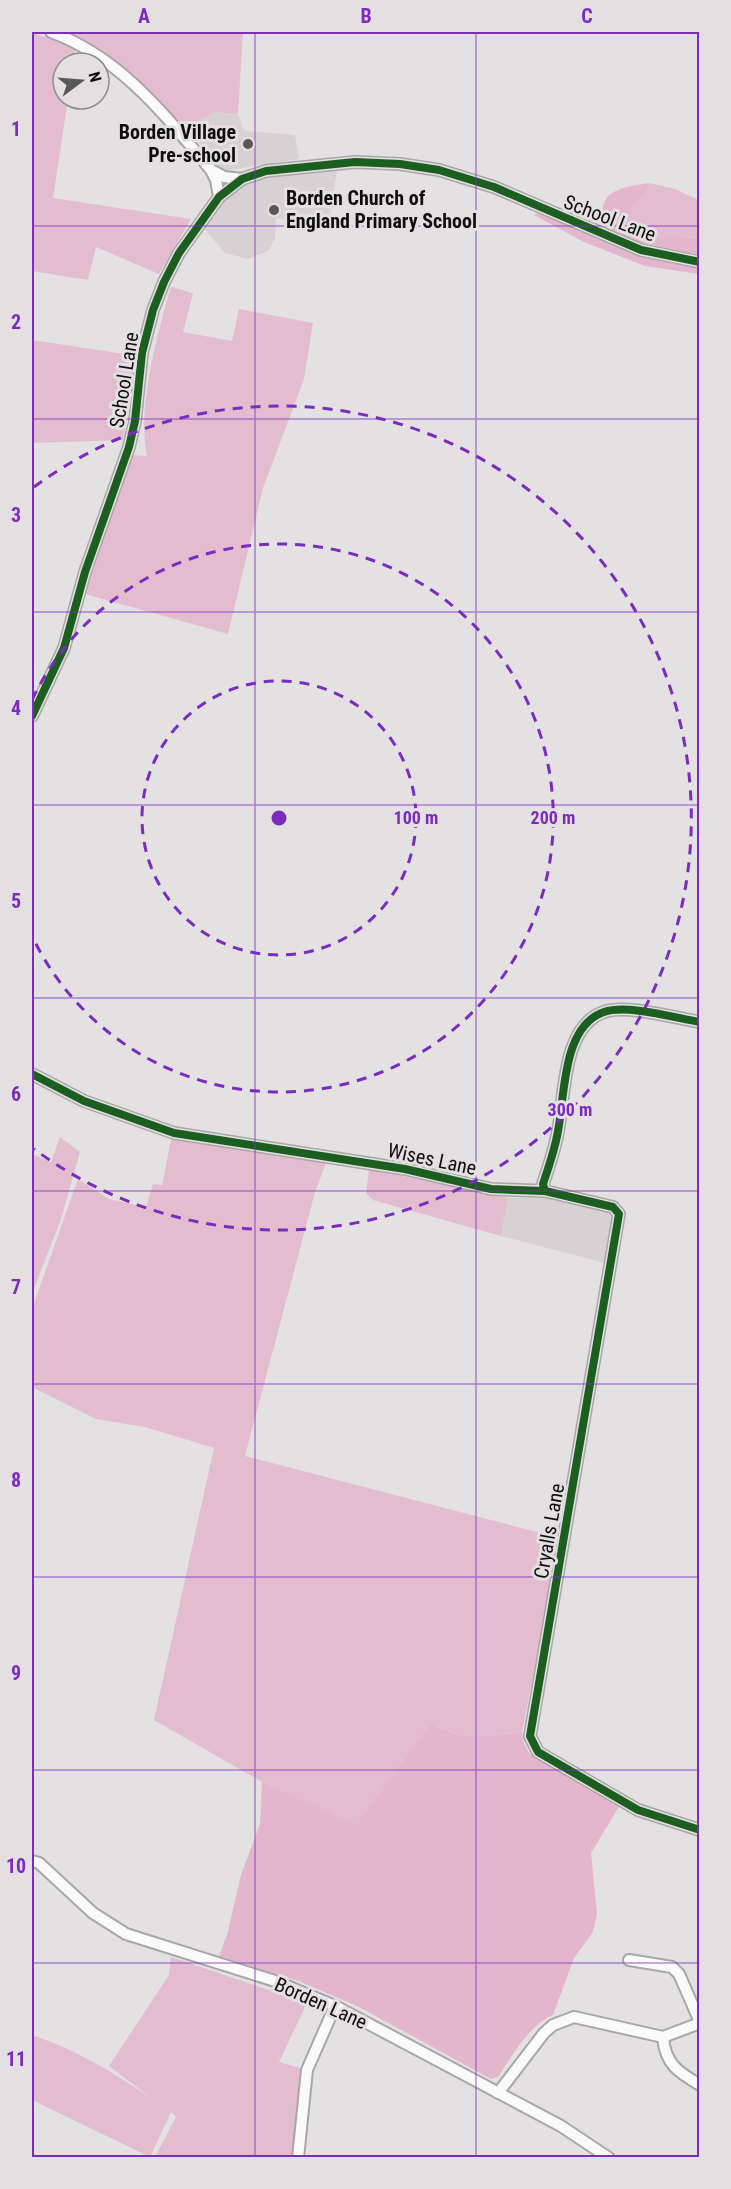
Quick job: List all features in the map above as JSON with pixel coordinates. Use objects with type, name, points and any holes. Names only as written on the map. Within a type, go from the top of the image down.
[{"type":"street","points":[[51,32],[77,41],[138,86],[211,170],[216,180],[219,197]]},
{"type":"street","name":"School Lane","points":[[32,716],[64,648],[88,561],[129,447],[135,421],[142,352],[153,310],[179,253],[219,197],[242,179],[266,171],[355,162],[400,164],[439,170],[494,187],[641,250],[699,262]]},
{"type":"street","points":[[211,170],[224,177],[242,179]]},
{"type":"street","points":[[545,1191],[543,1184],[559,1128],[569,1059],[584,1026],[603,1012],[622,1009],[699,1022]]},
{"type":"street","name":"Wises Lane","points":[[32,1074],[84,1101],[174,1133],[405,1169],[491,1189],[545,1191]]},
{"type":"street","name":"Cryalls Lane","points":[[545,1191],[613,1208],[619,1214],[530,1736],[538,1752],[638,1810],[699,1830]]},
{"type":"street","name":"Borden Lane","points":[[32,1861],[39,1863],[93,1913],[126,1934],[275,1981],[336,2006],[561,2126],[609,2157]]},
{"type":"street","points":[[498,2093],[544,2033],[553,2025],[574,2017],[663,2037],[699,2023],[679,1974],[672,1967],[629,1960]]},
{"type":"street","points":[[298,2157],[307,2070],[312,2054],[336,2006]]},
{"type":"street","points":[[663,2037],[664,2053],[678,2072],[699,2085]]},
{"type":"shaded area","points":[[66,32],[243,32],[238,114],[214,112],[182,134],[150,94],[111,65],[111,51],[92,51]]},
{"type":"shaded area","points":[[32,33],[58,41],[75,50],[51,51],[51,111],[66,111],[53,198],[191,219],[159,274],[96,247],[88,280],[32,271]]},
{"type":"shaded area","name":"Borden Village Pre-school","points":[[214,112],[238,114],[244,131],[295,135],[299,159],[223,171],[188,130]]},
{"type":"shaded area","name":"Borden Church of England Primary School","points":[[337,171],[328,229],[276,218],[275,239],[268,251],[248,259],[225,253],[204,228],[224,201],[247,182],[262,176]]},
{"type":"shaded area","points":[[649,183],[675,189],[699,200],[699,239],[656,236],[640,230],[631,223],[631,207],[646,193]]},
{"type":"shaded area","points":[[649,183],[646,193],[631,207],[631,223],[640,230],[656,236],[699,239],[699,255],[624,239],[600,226],[603,206],[610,195],[622,188]]},
{"type":"shaded area","points":[[542,212],[638,255],[699,265],[699,274],[645,266],[584,242],[534,215]]},
{"type":"shaded area","points":[[171,287],[193,293],[183,332],[232,341],[239,309],[313,323],[304,379],[263,488],[228,634],[85,594],[127,462],[132,455],[147,456],[145,416],[150,372]]},
{"type":"shaded area","points":[[32,340],[138,356],[123,440],[32,443]]},
{"type":"shaded area","points":[[60,1137],[80,1152],[61,1219],[32,1294],[32,1154],[51,1162]]},
{"type":"shaded area","points":[[176,1138],[326,1163],[315,1192],[245,1456],[560,1538],[522,1732],[486,1736],[464,1735],[442,1729],[431,1723],[356,1826],[262,1782],[154,1720],[214,1448],[145,1427],[96,1419],[32,1387],[32,1309],[78,1179],[109,1199],[146,1207],[153,1184],[162,1185],[171,1140]]},
{"type":"shaded area","points":[[369,1169],[508,1198],[501,1236],[373,1200],[366,1193]]},
{"type":"shaded area","points":[[508,1198],[552,1198],[606,1209],[612,1217],[605,1263],[501,1236]]},
{"type":"shaded area","points":[[431,1723],[453,1733],[464,1735],[486,1736],[522,1732],[524,1743],[530,1754],[620,1805],[591,1853],[597,1914],[593,1932],[574,1958],[553,2015],[529,2033],[498,2077],[491,2079],[359,2007],[301,1982],[219,1956],[227,1935],[241,1875],[260,1824],[262,1782],[356,1825]]},
{"type":"shaded area","points":[[171,1957],[307,2003],[279,2062],[300,2068],[298,2134],[294,2157],[155,2157],[176,2117],[171,2112],[150,2157],[32,2100],[32,2035],[64,2047],[93,2062],[151,2098],[109,2066],[169,1975]]},
{"type":"cycle path","points":[[32,716],[64,648],[85,572],[129,447],[135,421],[142,353],[153,310],[179,253],[219,197],[242,179],[266,171],[355,162],[400,164],[439,170],[494,187],[641,250],[700,262]]},
{"type":"cycle path","points":[[32,1074],[84,1101],[174,1133],[405,1169],[491,1189],[545,1191],[543,1184],[557,1138],[568,1064],[580,1032],[590,1020],[604,1012],[625,1010],[651,1012],[700,1022]]},
{"type":"cycle path","points":[[545,1191],[613,1207],[619,1214],[530,1736],[538,1752],[638,1810],[700,1830]]},
{"type":"place","name":"Borden Village Pre-school","points":[[248,144]]},
{"type":"place","name":"Borden Church of England Primary School","points":[[274,210]]}]
